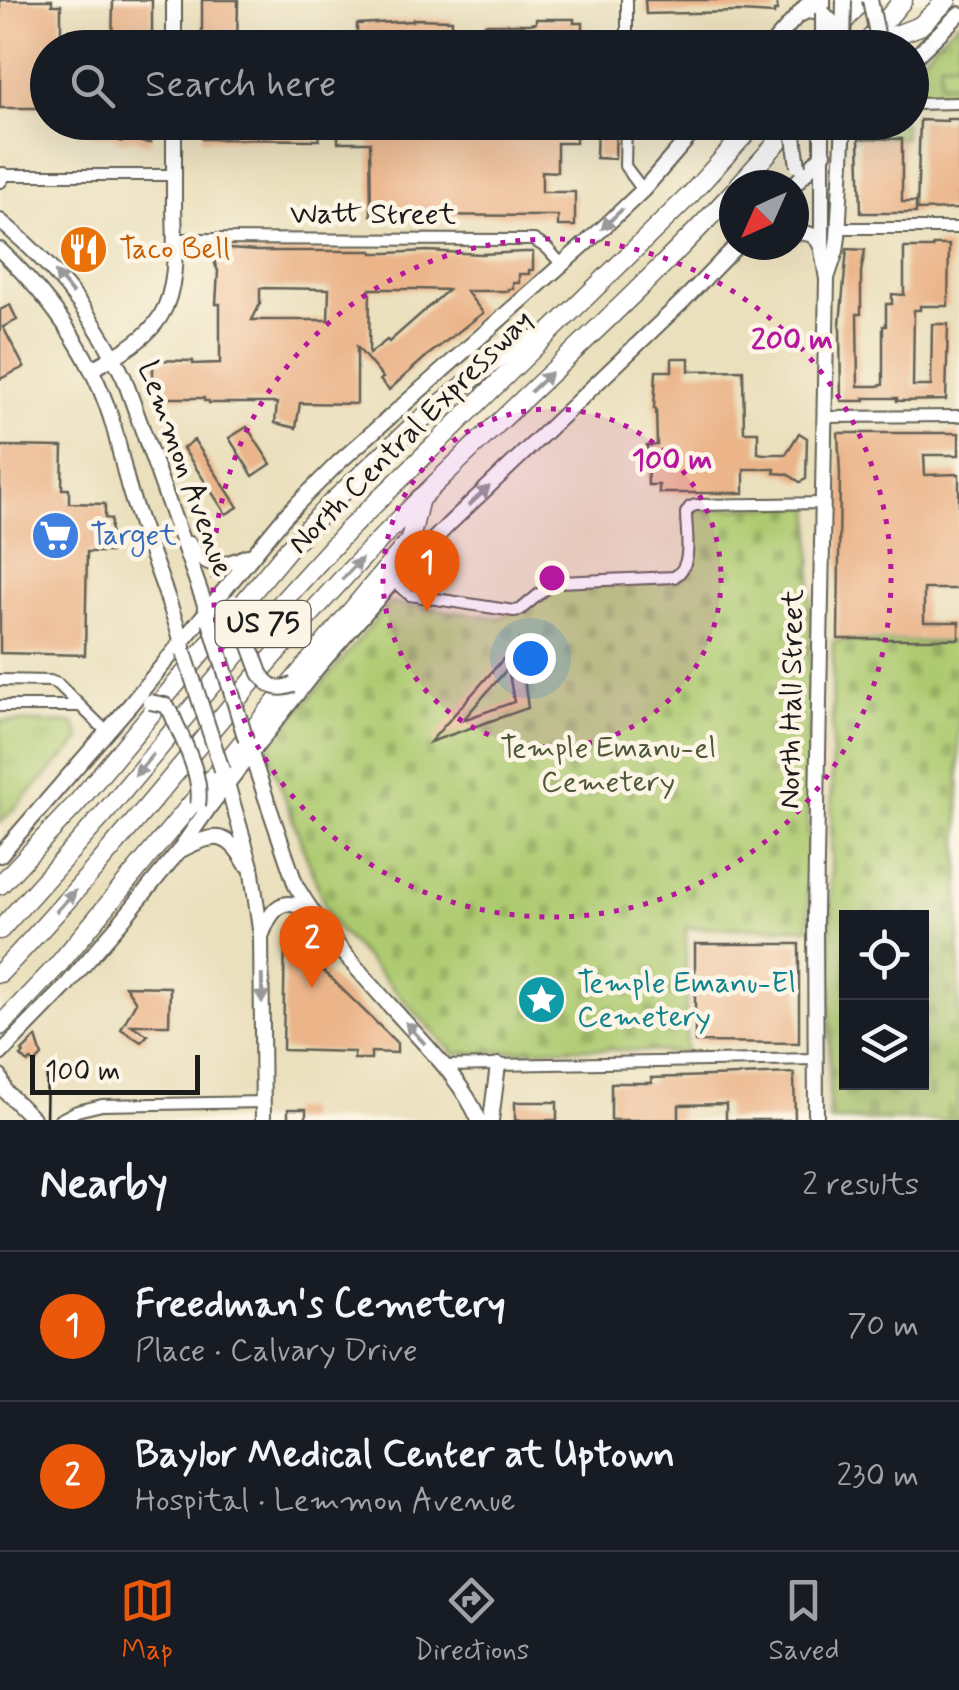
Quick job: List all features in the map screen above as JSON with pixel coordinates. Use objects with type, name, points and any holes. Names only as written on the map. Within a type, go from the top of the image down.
[{"type":"highway","points":[[838,30],[866,0]]},
{"type":"highway","points":[[877,30],[903,0]]},
{"type":"highway","points":[[909,30],[920,26],[947,0]]},
{"type":"highway","name":"North Central Expressway","points":[[0,930],[304,576],[393,483],[691,194],[740,140]]},
{"type":"highway","points":[[753,170],[779,140]]},
{"type":"highway","name":"North Central Expressway","points":[[0,973],[98,866],[307,618],[420,498],[630,298],[719,206]]},
{"type":"highway","points":[[0,885],[77,803],[288,549],[331,503],[372,462],[517,342],[546,336]]},
{"type":"highway","points":[[0,1026],[58,965],[410,540],[420,498]]},
{"type":"main road","points":[[174,0],[174,30]]},
{"type":"main road","points":[[843,30],[844,0]]},
{"type":"main road","points":[[866,0],[875,30]]},
{"type":"main road","points":[[785,30],[796,18],[819,6],[836,30]]},
{"type":"main road","points":[[929,43],[959,14]]},
{"type":"main road","points":[[92,369],[144,336],[169,296],[174,239],[174,140]]},
{"type":"main road","name":"North Central Expressway","points":[[0,855],[183,647],[209,616],[236,573],[285,516],[338,462],[562,266],[643,190],[686,140]]},
{"type":"main road","points":[[796,140],[797,170]]},
{"type":"main road","name":"North Hall Street","points":[[816,1120],[815,914],[827,279],[822,250],[823,140]]},
{"type":"main road","points":[[808,170],[833,140]]},
{"type":"main road","name":"North Hall Street","points":[[827,279],[836,252],[844,140]]},
{"type":"main road","name":"Lemmon Avenue","points":[[0,222],[71,292],[124,378],[209,616],[296,886],[363,975],[445,1066],[479,1120]]},
{"type":"main road","points":[[809,234],[814,235],[822,250]]},
{"type":"main road","points":[[0,235],[22,240]]},
{"type":"main road","name":"Lemmon Avenue","points":[[0,250],[57,312],[92,369],[225,777],[255,892]]},
{"type":"main road","points":[[0,1054],[64,986],[178,852],[248,746],[393,581],[723,260]]},
{"type":"main road","points":[[178,527],[205,562],[224,564],[252,554]]},
{"type":"main road","points":[[236,573],[234,602],[266,682],[278,688],[293,685],[316,668]]},
{"type":"main road","points":[[130,705],[150,702],[164,705],[172,712],[194,771],[200,791],[198,805],[178,852]]},
{"type":"main road","points":[[178,852],[208,838],[220,837],[236,848],[246,863],[261,936],[263,1120]]},
{"type":"main road","points":[[261,936],[270,914],[285,904],[298,905],[316,916]]},
{"type":"main road","points":[[490,1120],[498,1066]]},
{"type":"main road","points":[[2,1086],[34,1120]]},
{"type":"street","points":[[626,0],[627,30]]},
{"type":"street","points":[[929,104],[959,104]]},
{"type":"street","points":[[626,140],[626,166],[643,190]]},
{"type":"street","points":[[1,177],[174,176]]},
{"type":"street","points":[[838,228],[959,228]]},
{"type":"street","name":"Watt Street","points":[[174,239],[534,240],[562,266]]},
{"type":"street","points":[[825,417],[959,416]]},
{"type":"street","points":[[393,581],[410,595],[520,610],[559,582],[680,574],[686,564],[688,510],[696,505],[824,504]]},
{"type":"street","points":[[0,680],[58,684],[106,732]]},
{"type":"street","points":[[0,706],[80,706]]},
{"type":"street","points":[[445,1066],[816,1059]]},
{"type":"street","points":[[59,1120],[77,1110],[102,1105],[264,1102]]},
{"type":"green space","points":[[959,20],[959,96],[929,96],[929,50]]},
{"type":"green space","points":[[959,61],[959,83],[940,83],[940,62]]},
{"type":"green space","name":"Temple Emanu-el Cemetery","points":[[812,506],[809,928],[686,928],[686,1053],[570,1048],[454,1054],[330,920],[269,755],[271,744],[390,603],[500,618],[558,587],[678,581],[691,560],[689,517],[696,509]]},
{"type":"green space","points":[[833,642],[959,642],[959,1120],[829,1120]]},
{"type":"green space","points":[[0,721],[74,723],[81,740],[0,823]]},
{"type":"building","points":[[0,0],[52,0],[52,5],[61,5],[61,30],[30,30],[30,108],[0,108]]},
{"type":"building","points":[[113,0],[152,0],[152,30],[112,30]]},
{"type":"building","points":[[202,0],[238,0],[237,30],[202,30]]},
{"type":"building","points":[[645,0],[777,0],[777,11],[646,14]]},
{"type":"building","points":[[536,19],[574,19],[574,23],[583,23],[583,30],[485,30],[485,24],[536,23]]},
{"type":"building","points":[[452,20],[452,30],[357,30],[357,24]]},
{"type":"building","points":[[959,119],[959,209],[917,210],[919,140],[929,140],[929,120]]},
{"type":"building","points":[[576,140],[557,143],[557,172],[542,171],[542,192],[575,192],[575,226],[558,226],[558,216],[371,215],[370,142],[338,142]]},
{"type":"building","points":[[596,140],[616,140],[615,159],[596,158]]},
{"type":"building","points":[[859,140],[902,140],[902,202],[916,202],[916,213],[861,213]]},
{"type":"building","name":"Taco Bell","points":[[79,229],[103,254],[89,268],[65,243]]},
{"type":"building","points":[[949,245],[948,306],[920,306],[920,310],[914,310],[913,386],[931,386],[932,324],[948,324],[946,400],[841,401],[840,324],[847,249],[865,250],[861,314],[857,314],[858,386],[877,386],[883,385],[886,304],[892,304],[892,294],[904,295],[904,248]]},
{"type":"building","points":[[215,248],[373,253],[533,252],[533,270],[519,274],[519,283],[513,283],[513,289],[466,291],[483,313],[389,390],[357,347],[357,404],[300,403],[296,428],[275,423],[277,403],[159,398],[159,385],[153,385],[153,360],[220,363]],"holes":[[[260,288],[329,289],[328,320],[252,320],[260,304]],[[370,289],[415,289],[448,290],[389,342],[369,354]]]},
{"type":"building","points":[[10,305],[17,320],[3,327],[24,367],[0,379],[0,310]]},
{"type":"building","points":[[672,358],[689,358],[689,371],[743,370],[744,432],[758,432],[758,453],[764,454],[786,454],[799,433],[807,438],[806,479],[800,482],[787,474],[774,473],[775,469],[744,469],[744,493],[659,493],[659,485],[648,485],[647,446],[657,445],[656,371],[672,371]]},
{"type":"building","points":[[247,427],[271,464],[253,476],[229,438]]},
{"type":"building","points":[[838,433],[959,433],[959,455],[924,455],[925,475],[959,474],[959,589],[924,589],[924,622],[959,622],[959,639],[838,639]]},
{"type":"building","points":[[194,440],[238,507],[226,514],[183,448]]},
{"type":"building","name":"Target","points":[[0,446],[63,447],[62,489],[69,489],[69,503],[105,504],[105,518],[111,519],[110,552],[87,552],[85,655],[0,653]]},
{"type":"building","points":[[519,641],[528,708],[430,742]],"holes":[[[508,668],[514,702],[463,720]]]},
{"type":"building","points":[[285,933],[397,1043],[397,1053],[371,1052],[371,1059],[354,1059],[354,1052],[283,1050]]},
{"type":"building","points":[[695,944],[799,944],[799,1043],[695,1042]]},
{"type":"building","points":[[125,986],[170,987],[169,1025],[131,1025],[148,1035],[141,1042],[121,1029],[136,1002]]},
{"type":"building","points":[[36,1037],[42,1056],[35,1063],[28,1063],[21,1056],[22,1051]]},
{"type":"building","points":[[794,1073],[795,1120],[726,1120],[726,1104],[679,1105],[679,1120],[611,1120],[611,1083]]},
{"type":"building","points":[[515,1102],[557,1102],[557,1120],[515,1120]]},
{"type":"building","points":[[288,1109],[306,1109],[306,1120],[288,1120]]},
{"type":"tram line","points":[[46,1120],[47,1069]]},
{"type":"place","name":"Taco Bell","points":[[84,249]]},
{"type":"place","name":"Target","points":[[55,535]]},
{"type":"place","name":"Freedman's Cemetery","points":[[427,612]]},
{"type":"place","name":"Baylor Medical Center at Uptown","points":[[312,988]]},
{"type":"place","name":"Temple Emanu-El Cemetery","points":[[542,1000]]}]
